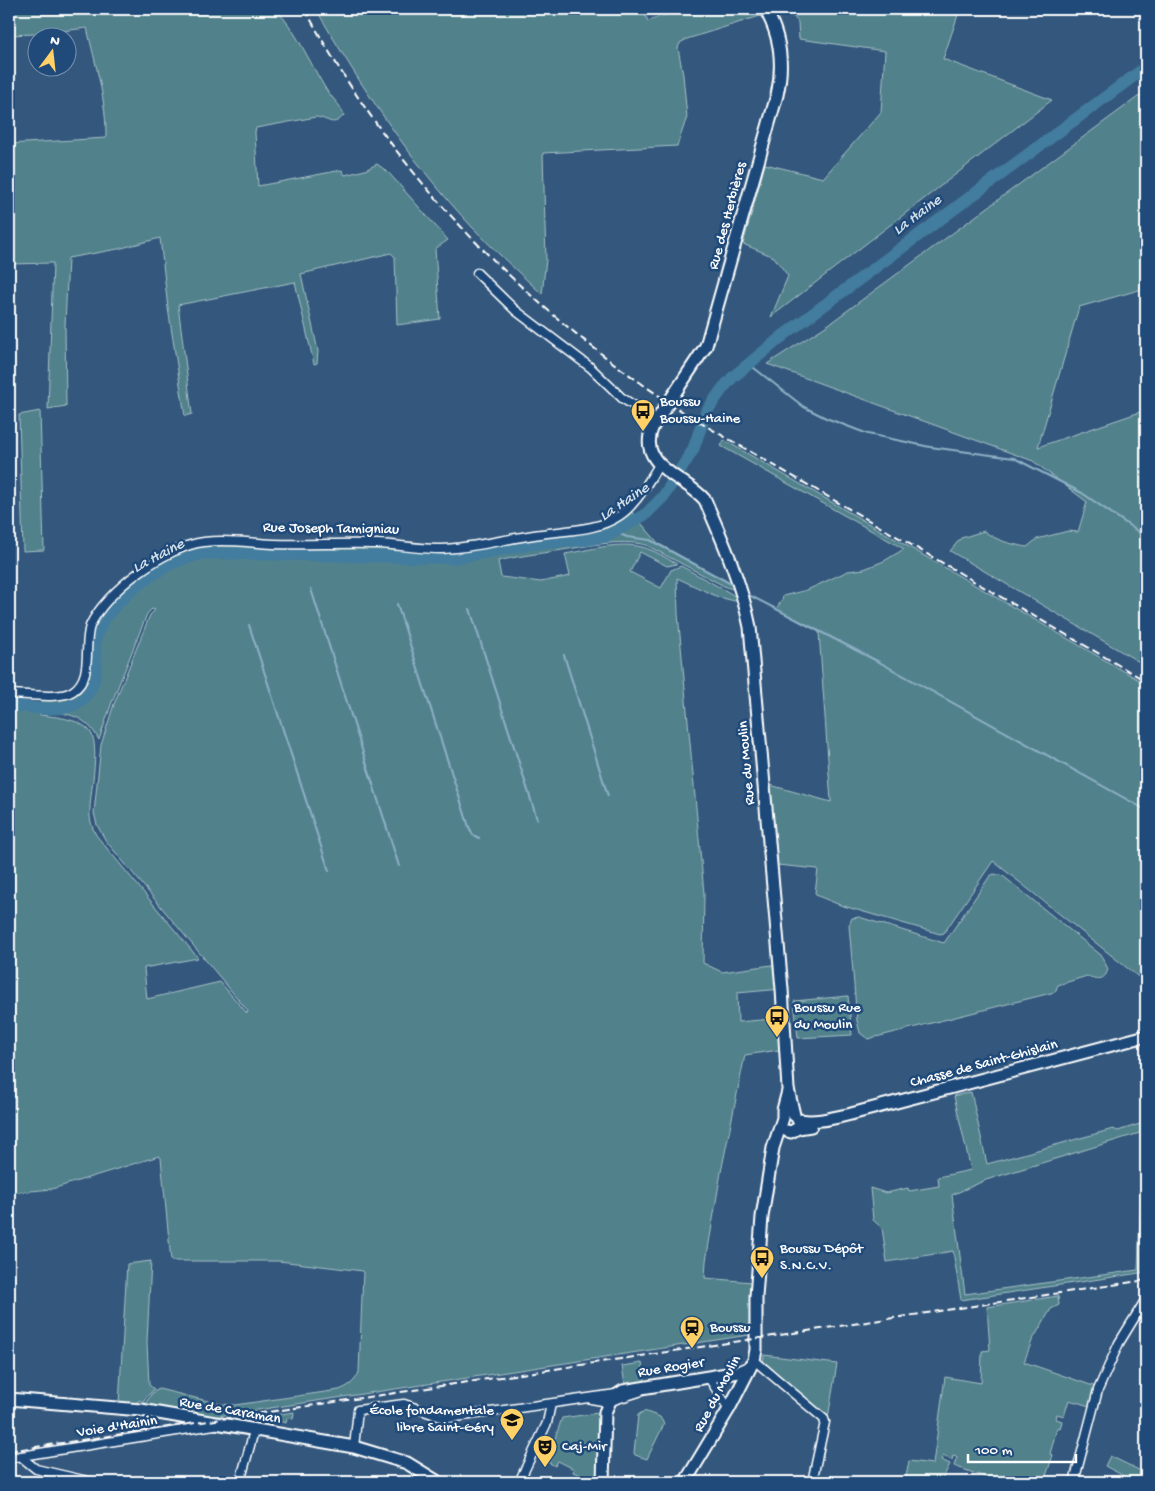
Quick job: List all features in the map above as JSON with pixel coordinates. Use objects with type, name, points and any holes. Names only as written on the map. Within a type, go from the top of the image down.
[{"type":"street","name":"Rue des Herbières","points":[[657,420],[706,346],[777,95],[780,78],[779,45],[765,9]]},
{"type":"street","points":[[477,273],[515,310],[590,367],[622,398],[657,420],[650,431],[649,441],[653,455],[663,468]]},
{"type":"street","name":"Rue du Moulin","points":[[663,468],[700,493],[705,500],[738,579],[750,626],[782,988],[788,1089],[784,1105],[790,1122],[771,1165],[762,1217],[756,1297],[756,1350],[754,1360],[729,1409],[685,1482]]},
{"type":"street","name":"Rue Joseph Tamigniau","points":[[9,694],[62,695],[73,691],[78,686],[86,669],[88,633],[95,618],[118,591],[139,572],[167,553],[178,548],[202,542],[216,541],[273,544],[378,544],[452,548],[593,527],[609,522],[629,508],[663,468]]},
{"type":"street","name":"Chasse de Saint-Ghislain","points":[[790,1122],[829,1119],[1146,1036]]},
{"type":"street","points":[[1074,1482],[1101,1383],[1120,1343],[1146,1299]]},
{"type":"street","points":[[754,1360],[824,1419],[825,1422],[812,1482]]},
{"type":"street","name":"Rue Rogier","points":[[618,1393],[745,1370],[754,1360]]},
{"type":"street","points":[[709,1378],[729,1409]]},
{"type":"street","points":[[589,1399],[605,1406],[650,1387]]},
{"type":"street","points":[[354,1447],[358,1410],[404,1404],[449,1418],[589,1399],[618,1393]]},
{"type":"street","points":[[603,1482],[605,1406],[618,1393]]},
{"type":"street","name":"Rue de Caraman","points":[[9,1398],[141,1410],[354,1447],[407,1463],[438,1482]]},
{"type":"street","points":[[519,1482],[546,1423],[550,1404]]},
{"type":"street","name":"Voie d'Hainin","points":[[9,1458],[218,1424]]},
{"type":"street","points":[[240,1482],[254,1431]]},
{"type":"street","points":[[20,1456],[36,1469],[92,1482]]},
{"type":"green space","points":[[9,9],[276,9],[296,36],[324,86],[344,115],[334,122],[316,117],[256,128],[258,186],[342,170],[345,175],[365,170],[377,164],[388,172],[448,240],[435,249],[440,319],[397,325],[395,257],[391,253],[301,274],[318,351],[317,363],[314,364],[295,282],[178,305],[192,414],[185,416],[168,308],[160,238],[118,249],[68,258],[65,326],[66,406],[48,409],[53,263],[9,264],[9,144],[106,138],[105,111],[87,28],[28,28],[28,34],[9,35]]},
{"type":"green space","points":[[316,9],[642,9],[648,21],[681,9],[754,9],[760,16],[687,39],[680,43],[678,48],[687,117],[677,146],[543,153],[546,260],[542,294],[473,228],[429,177],[369,95]]},
{"type":"green space","points":[[787,9],[960,9],[943,59],[1052,100],[771,317],[788,276],[774,257],[743,244],[765,164],[823,178],[881,112],[885,51],[799,39],[798,22]]},
{"type":"green space","points":[[1146,91],[1146,288],[1079,307],[1038,447],[1146,410],[1146,666],[950,551],[961,538],[984,531],[999,540],[1027,547],[1037,539],[1068,531],[1078,532],[1087,502],[1033,461],[767,364],[829,324]]},
{"type":"green space","points":[[40,411],[44,550],[23,551],[19,415]]},
{"type":"green space","points":[[724,440],[1146,684],[1146,983],[993,861],[944,933],[940,934],[840,905],[818,896],[815,893],[818,869],[777,865],[770,785],[831,802],[819,632],[776,609],[783,596],[807,590],[848,571],[864,569],[884,561],[904,549],[721,446]]},
{"type":"green space","points":[[630,510],[659,544],[736,587],[736,590],[726,587],[646,545],[636,543],[601,544],[498,561],[501,577],[541,582],[570,576],[565,554],[604,547],[633,545],[651,550],[677,564],[667,566],[640,552],[630,572],[661,588],[671,570],[681,566],[730,593],[739,602],[718,597],[677,578],[678,614],[704,893],[703,963],[722,972],[779,964],[782,989],[737,993],[738,1022],[784,1018],[786,1049],[745,1055],[721,1172],[706,1261],[705,1278],[752,1282],[749,1335],[192,1420],[141,1410],[152,1393],[159,1389],[220,1404],[235,1405],[339,1390],[349,1385],[354,1381],[359,1372],[363,1271],[279,1261],[171,1261],[161,1158],[159,1156],[52,1189],[9,1193],[9,708],[39,711],[40,715],[72,720],[88,729],[92,735],[95,755],[90,813],[91,823],[96,835],[198,958],[144,968],[147,999],[220,982],[247,1013],[248,1011],[106,841],[97,825],[94,813],[101,745],[114,704],[150,615],[155,610],[152,609],[147,614],[99,740],[82,720],[68,714],[42,711],[42,698],[77,692],[93,627],[107,606],[128,584],[174,553],[205,544],[365,546],[442,551],[587,530]]},
{"type":"green space","points":[[994,874],[1003,876],[1101,955],[1108,969],[1105,976],[1097,979],[1087,976],[1058,985],[1055,992],[868,1039],[860,1033],[857,1021],[849,925],[852,918],[859,917],[944,943],[990,876]]},
{"type":"green space","points":[[848,996],[852,1035],[798,1038],[794,1001]]},
{"type":"green space","points":[[971,1092],[987,1164],[1113,1129],[1118,1131],[1146,1122],[1146,1272],[961,1300],[953,1251],[887,1262],[882,1228],[873,1220],[870,1188],[886,1193],[908,1188],[909,1191],[939,1186],[938,1177],[971,1170],[954,1096]],"holes":[[[1143,1132],[1138,1270],[965,1294],[952,1195],[986,1180]]]},
{"type":"green space","points":[[151,1261],[147,1342],[149,1385],[154,1389],[142,1402],[140,1400],[132,1405],[119,1404],[127,1264]]},
{"type":"green space","points":[[1058,1296],[1059,1305],[1051,1309],[1032,1341],[1024,1362],[1099,1388],[1093,1407],[1069,1400],[1064,1416],[1057,1414],[1056,1419],[1062,1421],[1060,1429],[1057,1428],[1050,1454],[1053,1455],[1044,1482],[999,1482],[954,1466],[957,1457],[953,1456],[952,1460],[943,1456],[941,1460],[950,1464],[941,1482],[905,1482],[909,1461],[933,1464],[945,1377],[981,1383],[982,1351],[990,1350],[987,1307]]},
{"type":"green space","points":[[764,1355],[837,1364],[828,1418],[763,1365]]},
{"type":"green space","points":[[642,1363],[645,1382],[625,1385],[622,1366]]},
{"type":"green space","points":[[644,1411],[660,1417],[664,1424],[647,1459],[634,1453],[638,1415]]},
{"type":"green space","points":[[294,1412],[293,1419],[287,1418],[286,1423],[271,1419],[269,1428],[255,1426],[256,1418]]},
{"type":"green space","points":[[598,1413],[597,1481],[573,1472],[574,1469],[558,1461],[555,1466],[538,1457],[546,1441],[553,1444],[562,1418]]},
{"type":"green space","points":[[1110,1456],[1143,1472],[1146,1466],[1146,1482],[1135,1482],[1105,1466]]},
{"type":"waterway","name":"La Haine","points":[[9,705],[52,709],[65,708],[76,704],[86,696],[92,685],[96,668],[96,638],[107,616],[126,595],[149,577],[171,564],[191,556],[204,553],[454,558],[532,544],[586,540],[607,536],[646,514],[663,497],[693,450],[706,412],[733,377],[784,335],[1146,67]]},
{"type":"waterway","points":[[749,364],[804,407],[826,418],[868,434],[930,447],[1014,458],[1082,493],[1146,537]]},
{"type":"waterway","points":[[615,532],[627,537],[650,540],[735,586]]},
{"type":"waterway","points":[[311,589],[399,866]]},
{"type":"waterway","points":[[745,593],[879,662],[1146,810]]},
{"type":"waterway","points":[[397,604],[469,827],[473,835],[479,838]]},
{"type":"waterway","points":[[470,609],[537,819]]},
{"type":"waterway","points":[[249,625],[329,871]]},
{"type":"waterway","points":[[564,655],[608,796]]},
{"type":"railway","points":[[305,9],[341,71],[381,131],[425,186],[473,239],[524,289],[578,335],[635,379],[694,419],[1146,681]]},
{"type":"railway","points":[[9,1451],[1146,1280]]},
{"type":"place","name":"Boussu Boussu-Haine","points":[[643,432]]},
{"type":"place","name":"Boussu Rue du Moulin","points":[[777,1038]]},
{"type":"place","name":"Boussu Dépôt S.N.C.V.","points":[[762,1279]]},
{"type":"place","name":"Boussu","points":[[692,1349]]},
{"type":"place","name":"École fondamentale libre Saint-Géry","points":[[512,1441]]},
{"type":"place","name":"Caj-Mir","points":[[545,1468]]}]
